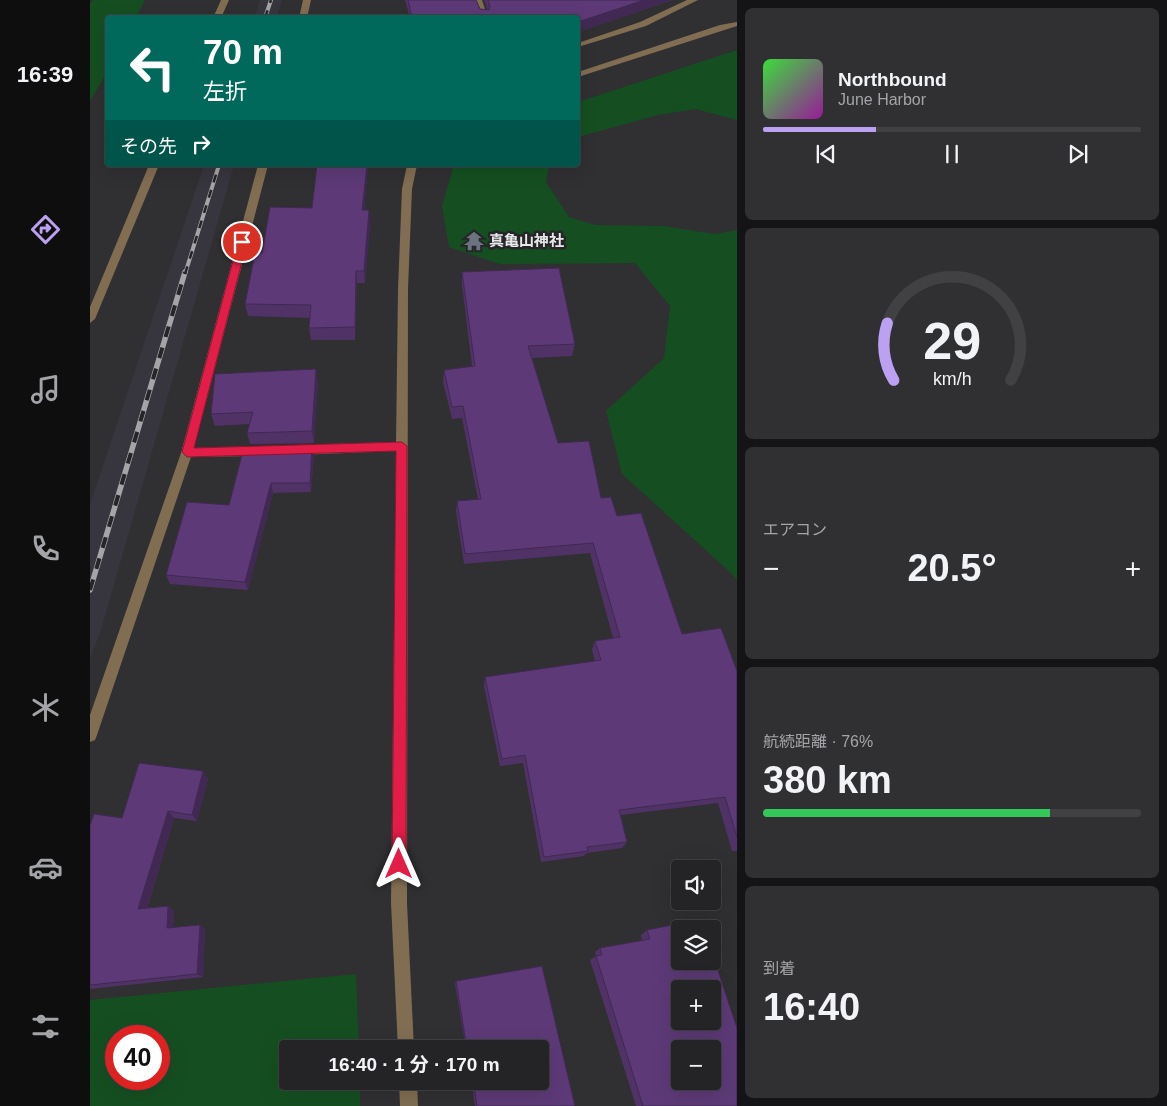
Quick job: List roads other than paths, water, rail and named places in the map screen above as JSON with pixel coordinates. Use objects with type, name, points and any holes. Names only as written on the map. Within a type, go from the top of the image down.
[{"type":"street","points":[[218,15],[225,0]]},
{"type":"street","points":[[304,15],[308,0]]},
{"type":"street","points":[[478,0],[483,15]]},
{"type":"street","points":[[580,44],[643,24],[675,6],[694,0]]},
{"type":"street","points":[[580,74],[737,24]]},
{"type":"street","points":[[90,319],[153,167]]},
{"type":"street","points":[[90,735],[187,452],[261,167]]},
{"type":"street","points":[[406,1040],[398,903],[406,198],[412,167]]},
{"type":"street","points":[[187,452],[402,446]]},
{"type":"street","points":[[409,1090],[410,1106]]},
{"type":"railway","points":[[266,15],[271,0]]},
{"type":"railway","points":[[185,274],[218,167]]},
{"type":"railway","points":[[90,590],[185,272]]},
{"type":"place","name":"真亀山神社","points":[[474,241]]}]
